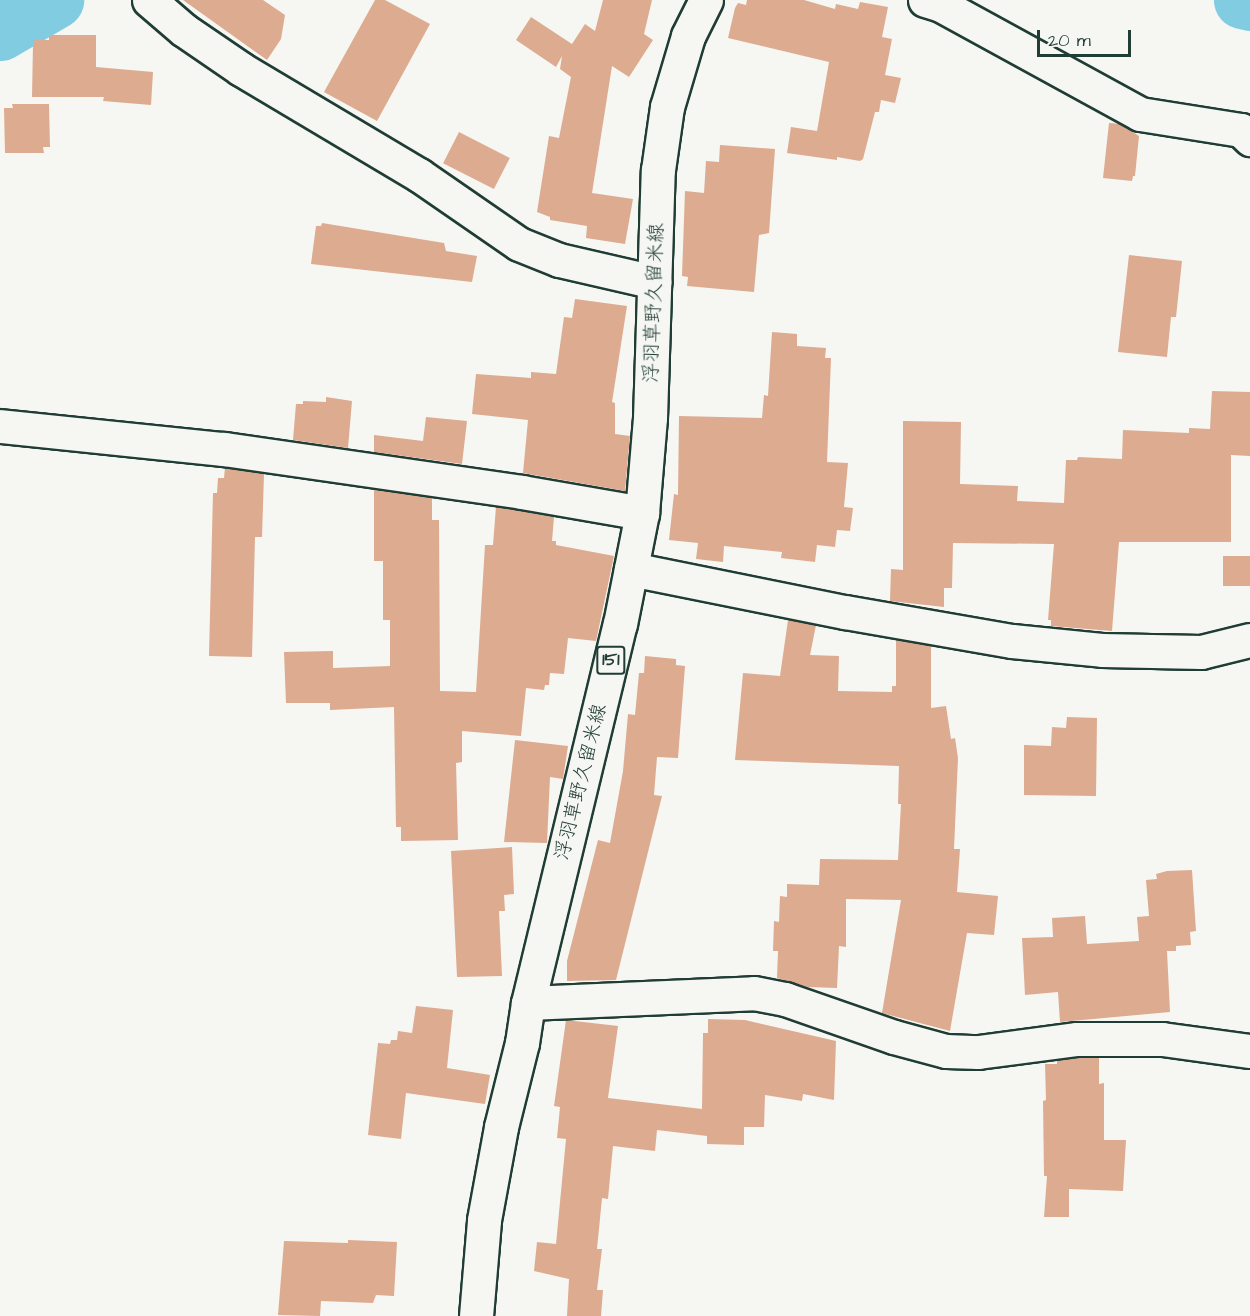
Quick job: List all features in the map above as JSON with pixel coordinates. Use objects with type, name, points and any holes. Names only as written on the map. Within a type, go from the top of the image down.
[{"type":"street","points":[[149,0],[184,30],[241,69],[419,175],[519,244],[559,260],[654,282]]},
{"type":"street","name":"浮羽草野久留米線","points":[[476,1316],[484,1220],[501,1127],[522,1043],[528,1003],[631,569],[642,513],[650,418],[658,170],[667,107],[688,36],[706,0]]},
{"type":"street","points":[[925,0],[941,5],[1140,114],[1241,130],[1250,139]]},
{"type":"street","points":[[0,426],[224,449],[522,492],[642,513]]},
{"type":"street","points":[[631,569],[845,612],[1012,641],[1102,650],[1201,652],[1250,640]]},
{"type":"street","points":[[528,1003],[754,993],[785,999],[894,1037],[946,1051],[978,1052],[1077,1039],[1130,1039],[1162,1040],[1250,1051]]},
{"type":"building","points":[[183,0],[263,0],[285,15],[281,39],[267,60]]},
{"type":"building","points":[[375,0],[385,0],[430,24],[377,121],[324,92]]},
{"type":"building","points":[[603,0],[652,0],[644,34],[653,40],[629,77],[612,66],[592,193],[633,199],[625,244],[586,238],[587,226],[550,220],[550,217],[537,212],[549,136],[559,138],[571,77],[560,69],[562,56],[556,67],[516,40],[531,17],[572,44],[585,24],[595,31]]},
{"type":"building","points":[[747,0],[804,0],[835,9],[836,4],[858,9],[860,2],[888,7],[882,37],[892,39],[885,75],[901,78],[895,103],[881,100],[879,112],[875,112],[863,159],[860,161],[837,157],[837,160],[787,153],[791,127],[817,131],[829,62],[728,38],[735,8],[738,3],[746,5]]},
{"type":"building","points":[[49,35],[96,35],[96,67],[153,72],[151,105],[103,101],[104,97],[32,97],[33,44],[35,40],[49,40]]},
{"type":"building","points":[[12,104],[49,104],[50,147],[43,147],[44,153],[5,153],[4,108],[13,108]]},
{"type":"building","points":[[1109,123],[1120,124],[1139,136],[1135,176],[1132,181],[1103,178]]},
{"type":"building","points":[[459,132],[510,158],[494,189],[443,163]]},
{"type":"building","points":[[720,145],[775,149],[769,233],[759,235],[754,292],[687,286],[688,277],[682,276],[685,191],[704,193],[706,161],[719,162]]},
{"type":"building","points":[[322,223],[444,243],[446,251],[477,256],[472,282],[311,264],[316,226],[321,226]]},
{"type":"building","points":[[1129,255],[1182,261],[1176,317],[1171,317],[1167,357],[1118,352]]},
{"type":"building","points":[[575,299],[627,306],[612,402],[615,403],[615,434],[630,436],[625,491],[523,473],[528,420],[472,414],[476,374],[531,378],[531,372],[556,374],[564,317],[572,318]]},
{"type":"building","points":[[772,332],[797,334],[797,346],[826,348],[825,358],[831,358],[827,462],[848,463],[844,507],[853,508],[850,531],[837,530],[835,547],[817,545],[815,562],[781,558],[782,552],[724,546],[723,562],[696,559],[698,543],[669,540],[674,494],[678,495],[679,416],[762,418],[764,395],[768,396]]},
{"type":"building","points":[[1212,391],[1250,392],[1250,456],[1231,455],[1231,542],[1119,542],[1112,631],[1051,626],[1051,620],[1048,620],[1054,544],[953,543],[952,588],[944,588],[944,607],[890,601],[891,569],[903,570],[903,421],[961,422],[960,484],[1018,486],[1017,501],[1064,503],[1066,460],[1077,460],[1078,457],[1122,459],[1123,430],[1189,433],[1189,428],[1210,429]]},
{"type":"building","points":[[326,397],[352,401],[348,448],[293,440],[296,404],[303,404],[303,401],[326,402]]},
{"type":"building","points":[[426,417],[467,421],[462,464],[374,452],[374,435],[423,441]]},
{"type":"building","points":[[225,468],[264,474],[262,537],[255,537],[252,657],[209,656],[213,493],[217,493],[218,478],[224,478]]},
{"type":"building","points":[[374,490],[432,498],[432,520],[439,520],[440,691],[476,692],[485,545],[493,545],[496,507],[554,517],[552,541],[556,541],[556,545],[614,556],[596,641],[568,638],[564,674],[550,673],[549,685],[545,685],[544,690],[526,688],[521,736],[462,731],[462,762],[456,763],[458,840],[401,841],[401,827],[396,827],[394,707],[330,710],[330,703],[286,703],[284,652],[333,651],[333,668],[390,666],[390,620],[383,620],[383,561],[374,561]]},
{"type":"building","points":[[1223,556],[1250,556],[1250,586],[1223,586]]},
{"type":"building","points":[[788,620],[816,625],[810,655],[839,656],[838,691],[892,692],[892,686],[896,686],[896,640],[931,646],[931,708],[946,706],[951,739],[955,738],[958,758],[954,849],[960,849],[957,892],[998,896],[994,935],[967,933],[950,1031],[882,1013],[901,900],[846,899],[846,947],[839,946],[837,988],[808,987],[777,978],[778,951],[773,951],[774,921],[779,922],[780,896],[787,897],[787,884],[819,885],[820,859],[898,860],[901,804],[898,804],[899,766],[735,760],[743,673],[780,676]]},
{"type":"building","points":[[645,656],[676,659],[676,665],[685,666],[678,758],[657,757],[654,795],[662,796],[616,980],[567,981],[567,961],[598,840],[610,843],[623,771],[628,714],[635,715],[639,673],[644,673]]},
{"type":"building","points":[[1067,717],[1097,718],[1096,796],[1024,795],[1024,745],[1051,746],[1052,727],[1066,728]]},
{"type":"building","points":[[515,740],[568,746],[563,779],[550,777],[547,843],[504,842]]},
{"type":"building","points":[[512,847],[514,894],[504,895],[505,911],[499,911],[502,976],[457,977],[451,851]]},
{"type":"building","points":[[1192,870],[1196,931],[1190,932],[1191,945],[1176,946],[1176,951],[1167,951],[1170,1012],[1060,1022],[1058,992],[1025,995],[1022,938],[1053,937],[1052,918],[1085,916],[1087,944],[1139,941],[1137,917],[1149,916],[1146,880],[1157,879],[1156,874],[1167,871]]},
{"type":"building","points":[[416,1006],[453,1010],[447,1068],[490,1075],[485,1104],[406,1093],[401,1139],[368,1135],[378,1043],[390,1044],[391,1040],[397,1040],[398,1031],[412,1033]]},
{"type":"building","points":[[708,1019],[745,1020],[836,1041],[834,1100],[803,1094],[802,1101],[765,1095],[764,1127],[744,1127],[744,1145],[707,1144],[707,1136],[657,1130],[655,1151],[613,1146],[608,1199],[602,1198],[597,1249],[602,1249],[597,1290],[603,1290],[601,1316],[567,1316],[569,1279],[534,1271],[537,1242],[556,1244],[566,1139],[557,1138],[560,1107],[554,1106],[566,1020],[618,1026],[608,1098],[702,1109],[703,1033],[708,1033]]},
{"type":"building","points":[[1099,1058],[1099,1084],[1104,1083],[1104,1140],[1126,1140],[1123,1191],[1069,1189],[1069,1217],[1044,1217],[1047,1176],[1044,1176],[1045,1064],[1057,1064],[1057,1061]]},
{"type":"building","points":[[348,1240],[397,1242],[394,1296],[376,1295],[373,1303],[321,1301],[320,1316],[278,1315],[284,1241],[348,1243]]},
{"type":"waterway","points":[[0,32],[55,0]]},
{"type":"waterway","points":[[1242,0],[1250,2]]}]
